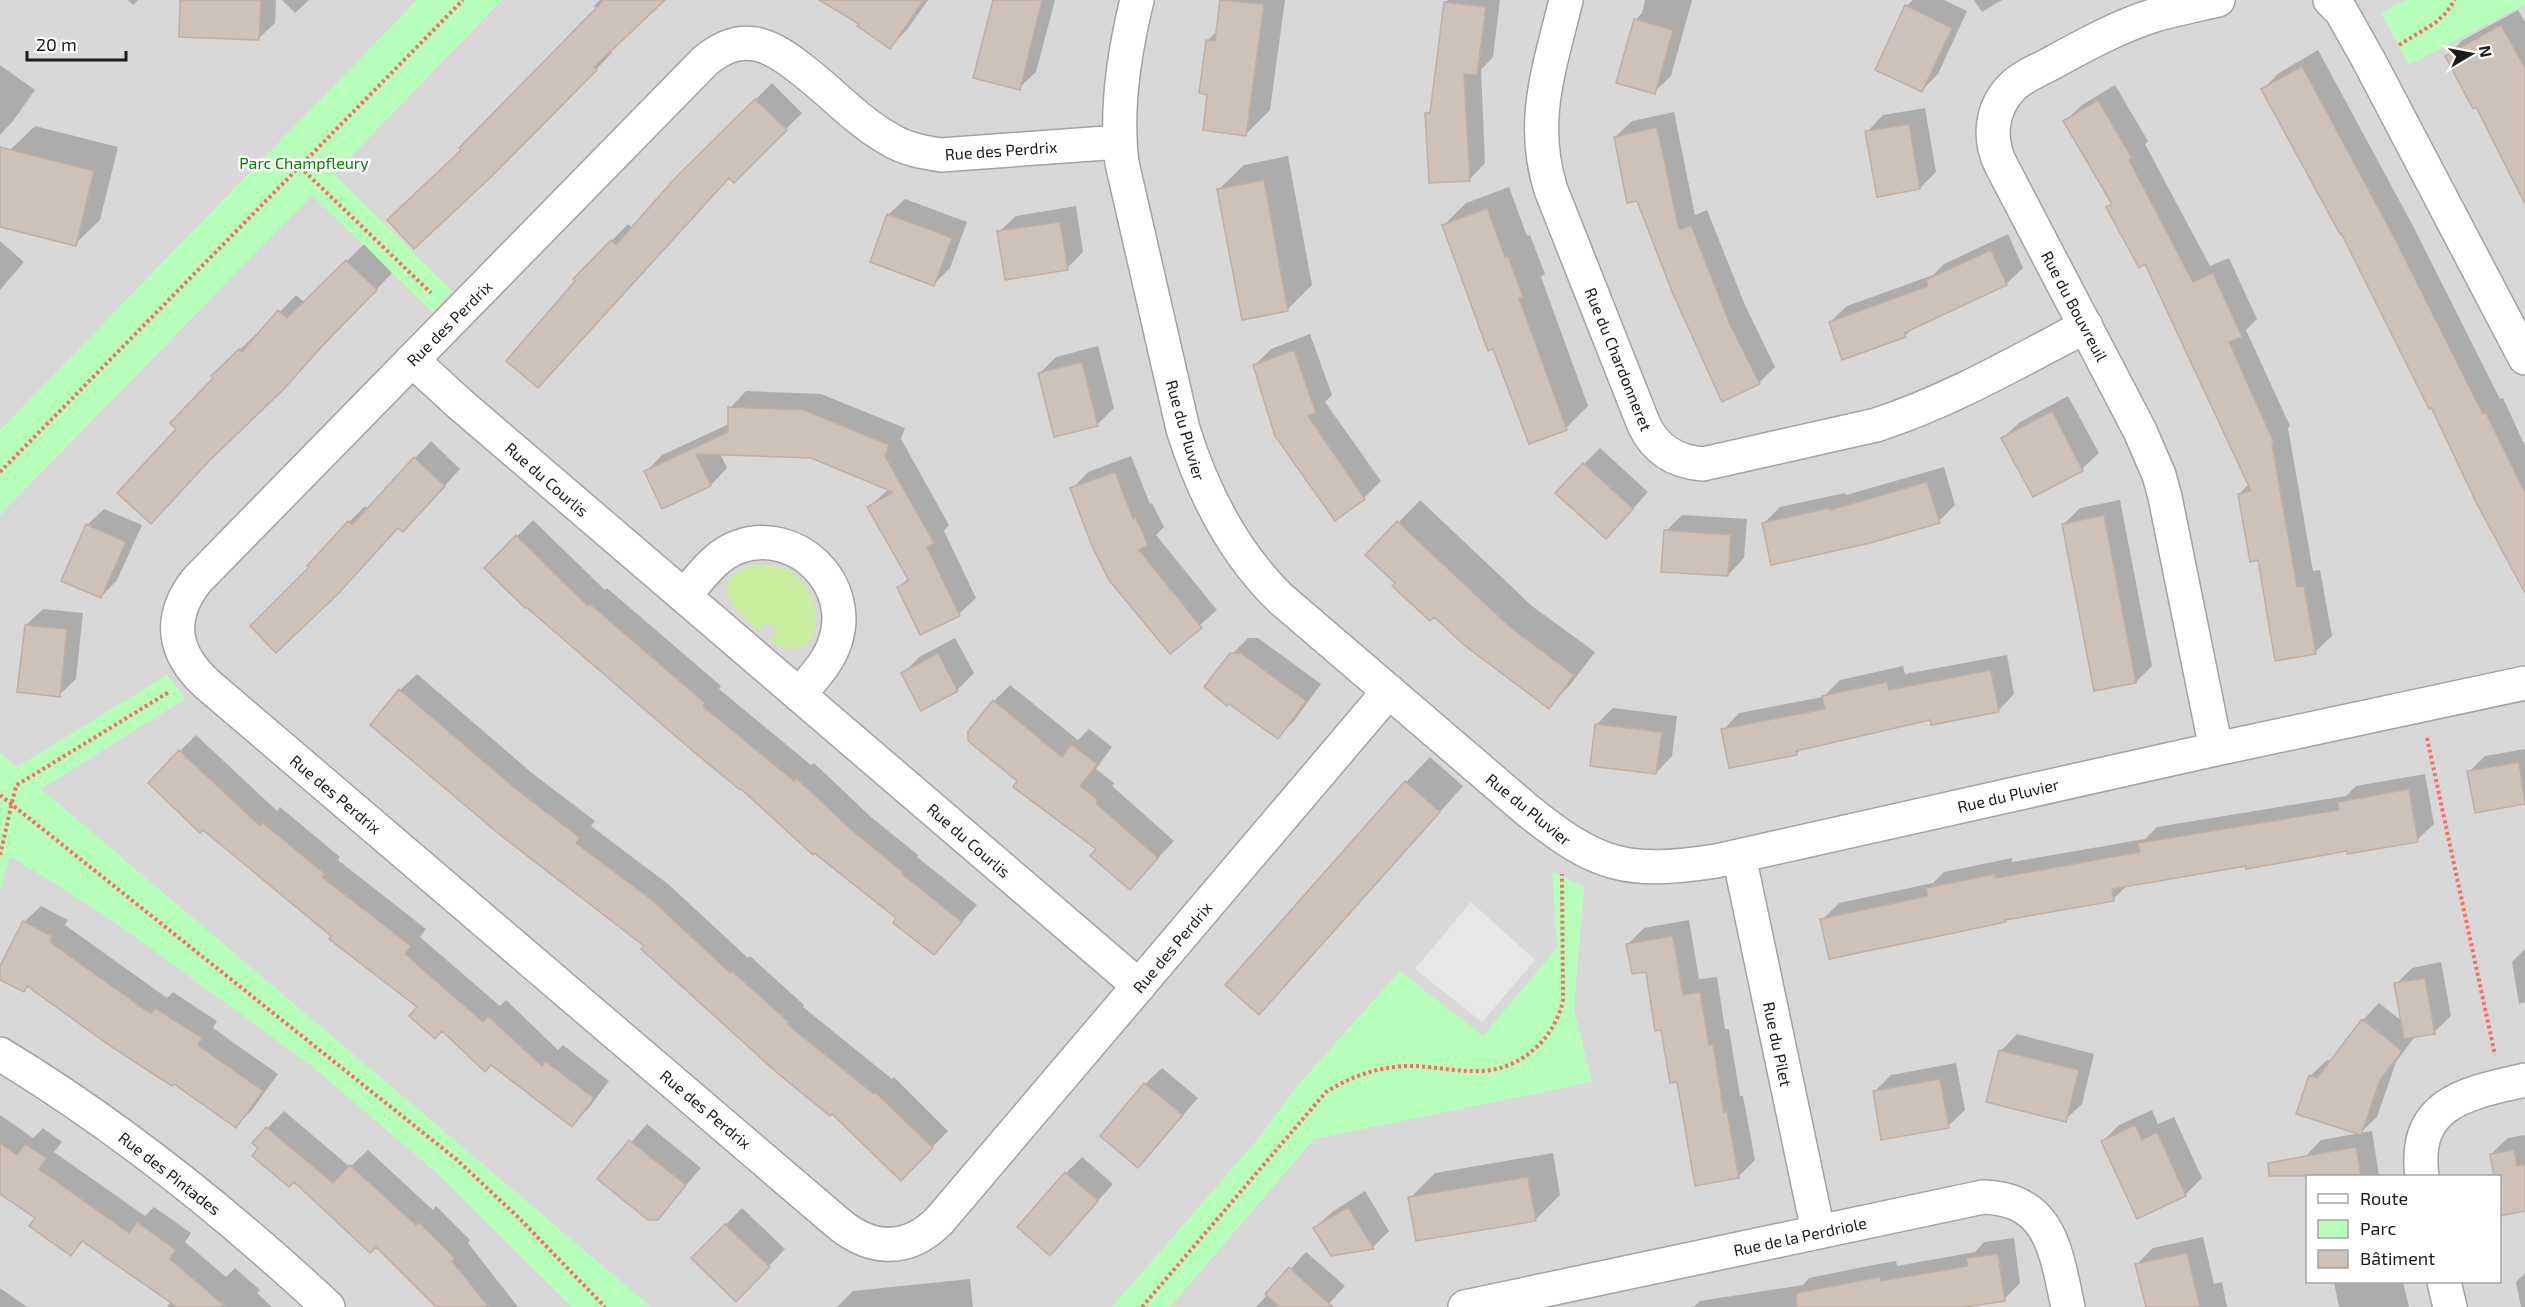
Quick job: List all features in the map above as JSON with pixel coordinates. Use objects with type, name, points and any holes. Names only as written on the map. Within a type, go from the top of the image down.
[{"type":"street","name":"Rue du Pluvier","points":[[1137,0],[1124,69],[1120,142],[1125,184],[1183,429],[1203,489],[1235,544],[1269,588],[1552,830],[1593,855],[1613,862],[1650,868],[1688,866],[2525,683]]},
{"type":"street","name":"Rue du Chardonneret","points":[[1566,0],[1541,110],[1542,159],[1551,190],[1644,425],[1649,435],[1663,451],[1682,461],[1703,464],[1876,425],[1955,394],[2086,326]]},
{"type":"street","name":"Rue du Bouvreuil","points":[[2216,749],[2173,534],[2158,475],[2140,431],[1996,156],[1992,135],[1999,104],[2011,87],[2020,81],[2115,31],[2154,15],[2218,0]]},
{"type":"street","points":[[2330,0],[2341,11],[2368,59],[2525,358]]},
{"type":"street","name":"Rue des Perdrix","points":[[1120,142],[941,155],[913,150],[881,134],[778,51],[750,43],[730,45],[705,61],[196,580],[180,609],[179,642],[187,663],[207,684],[271,740],[839,1224],[852,1234],[872,1242],[904,1243],[932,1228],[1389,692]]},
{"type":"street","name":"Rue du Courlis","points":[[412,360],[460,404],[1139,986]]},
{"type":"street","points":[[684,596],[717,559],[742,546],[760,542],[784,545],[795,549],[813,561],[833,588],[839,622],[835,644],[830,654],[799,695]]},
{"type":"street","name":"Rue du Pilet","points":[[1739,856],[1818,1231]]},
{"type":"street","name":"Rue des Pintades","points":[[0,1054],[76,1103],[166,1168],[252,1238],[328,1307]]},
{"type":"street","points":[[2422,1175],[2423,1143],[2432,1122],[2447,1105],[2477,1090],[2525,1080]]},
{"type":"street","name":"Rue de la Perdriole","points":[[1465,1307],[1818,1231],[1973,1199],[1995,1197],[2006,1200],[2034,1215],[2048,1233],[2056,1253],[2067,1307]]},
{"type":"street","points":[[2444,1283],[2450,1307]]},
{"type":"path","points":[[0,472],[463,0]]},
{"type":"path","points":[[2368,59],[2428,28],[2446,13],[2455,0]]},
{"type":"path","points":[[300,167],[435,297]]},
{"type":"path","points":[[0,855],[13,805],[13,790],[21,782],[176,688]]},
{"type":"path","points":[[2427,738],[2497,1061]]},
{"type":"path","points":[[0,795],[456,1159],[510,1210],[605,1307]]},
{"type":"path","points":[[1142,1307],[1326,1092],[1361,1074],[1389,1068],[1415,1066],[1473,1071],[1491,1070],[1524,1056],[1546,1038],[1555,1025],[1563,1000],[1562,876]]},
{"type":"shaded area","points":[[0,0],[2525,0],[2525,1307],[0,1307]]},
{"type":"shaded area","points":[[1471,902],[1535,960],[1482,1022],[1415,969]]},
{"type":"green space","name":"Parc Champfleury","points":[[417,0],[502,0],[334,174],[452,291],[432,312],[312,195],[0,515],[0,430]]},
{"type":"green space","points":[[2405,0],[2525,0],[2525,4],[2409,65],[2381,13]]},
{"type":"green space","points":[[754,565],[782,568],[798,578],[809,592],[815,608],[816,624],[812,638],[802,647],[788,648],[769,641],[777,631],[768,623],[759,631],[733,605],[728,596],[727,587],[730,579],[739,571]]},
{"type":"green space","points":[[167,675],[186,698],[41,789],[651,1307],[572,1307],[440,1176],[312,1066],[109,918],[10,856],[0,892],[0,753],[17,767]]},
{"type":"green space","points":[[1552,871],[1584,887],[1574,1009],[1592,1082],[1314,1139],[1170,1307],[1112,1307],[1257,1140],[1298,1085],[1400,971],[1483,1036],[1557,948]]},
{"type":"building","points":[[180,0],[261,0],[259,40],[179,37]]},
{"type":"building","points":[[604,0],[665,0],[594,67],[597,70],[490,178],[414,249],[387,220],[461,150],[459,148]]},
{"type":"building","points":[[819,0],[924,0],[890,49],[857,26],[859,24]]},
{"type":"building","points":[[993,0],[1042,0],[1020,90],[973,78]]},
{"type":"building","points":[[1220,0],[1264,4],[1246,136],[1203,130],[1207,95],[1199,93],[1206,40],[1215,41]]},
{"type":"building","points":[[1444,2],[1486,7],[1477,75],[1464,74],[1470,181],[1429,183],[1425,113],[1430,113]]},
{"type":"building","points":[[1905,5],[1952,28],[1922,92],[1875,70]]},
{"type":"building","points":[[1634,19],[1673,30],[1655,94],[1616,83]]},
{"type":"building","points":[[2501,25],[2525,68],[2525,204],[2476,107],[2473,109],[2445,56]]},
{"type":"building","points":[[2302,66],[2396,241],[2483,414],[2486,413],[2525,493],[2525,593],[2477,504],[2431,407],[2429,409],[2341,233],[2261,89]]},
{"type":"building","points":[[755,99],[787,130],[734,183],[729,178],[538,388],[506,361],[575,281],[573,279],[611,240],[616,245],[676,177]]},
{"type":"building","points":[[2098,100],[2132,158],[2129,160],[2193,282],[2213,273],[2242,337],[2229,342],[2274,443],[2272,444],[2297,587],[2304,586],[2316,654],[2275,661],[2258,560],[2250,562],[2238,494],[2251,491],[2145,264],[2139,268],[2106,207],[2112,204],[2063,121]]},
{"type":"building","points":[[1909,124],[1920,189],[1877,197],[1865,131]]},
{"type":"building","points":[[1657,127],[1679,230],[1691,225],[1729,322],[1760,384],[1722,402],[1673,294],[1637,201],[1627,203],[1614,137]]},
{"type":"building","points":[[0,147],[94,171],[76,246],[0,227]]},
{"type":"building","points":[[1264,180],[1288,311],[1242,320],[1217,189]]},
{"type":"building","points":[[1487,208],[1523,297],[1519,298],[1567,430],[1529,444],[1493,349],[1488,351],[1442,225]]},
{"type":"building","points":[[887,214],[952,238],[934,286],[870,262]]},
{"type":"building","points":[[1060,222],[1068,270],[1005,280],[997,231]]},
{"type":"building","points":[[1991,250],[2007,285],[1904,333],[1906,337],[1842,360],[1829,322],[1928,286],[1926,280]]},
{"type":"building","points":[[346,260],[377,290],[283,390],[209,461],[151,524],[117,493],[176,429],[170,423],[213,378],[211,376],[239,349],[242,352],[278,310],[287,318]]},
{"type":"building","points":[[1294,350],[1316,413],[1308,416],[1365,499],[1335,521],[1275,436],[1253,365]]},
{"type":"building","points":[[1082,362],[1098,426],[1054,437],[1038,373]]},
{"type":"building","points":[[728,407],[804,410],[889,445],[885,456],[934,543],[927,547],[960,616],[920,635],[897,587],[909,581],[867,507],[893,492],[811,458],[696,454],[711,486],[662,509],[644,471],[728,432]]},
{"type":"building","points":[[2052,411],[2083,471],[2033,497],[2001,438]]},
{"type":"building","points":[[414,457],[445,486],[403,532],[398,528],[338,594],[276,653],[250,626],[309,567],[307,566],[348,521],[352,525]]},
{"type":"building","points":[[1583,463],[1633,509],[1606,539],[1555,493]]},
{"type":"building","points":[[1115,472],[1133,519],[1136,518],[1148,545],[1139,550],[1202,628],[1170,654],[1109,580],[1092,546],[1070,488]]},
{"type":"building","points":[[1927,482],[1940,523],[1870,543],[1771,565],[1762,523],[1829,508],[1830,510]]},
{"type":"building","points":[[2104,515],[2136,683],[2094,691],[2062,524]]},
{"type":"building","points":[[1397,521],[1510,627],[1574,675],[1549,709],[1464,645],[1434,617],[1430,621],[1392,586],[1395,583],[1365,555]]},
{"type":"building","points":[[86,524],[126,542],[101,598],[61,581]]},
{"type":"building","points":[[1664,530],[1731,535],[1728,576],[1661,572]]},
{"type":"building","points":[[516,535],[588,606],[590,604],[705,703],[703,706],[794,781],[796,778],[855,833],[903,872],[902,874],[962,922],[934,955],[893,923],[896,918],[814,853],[813,855],[741,789],[688,747],[525,608],[484,568]]},
{"type":"building","points":[[25,625],[67,629],[60,697],[17,692]]},
{"type":"building","points":[[938,653],[958,691],[921,711],[901,673]]},
{"type":"building","points":[[1230,653],[1241,653],[1306,701],[1278,739],[1229,704],[1227,706],[1204,687]]},
{"type":"building","points":[[1991,670],[1999,712],[1931,725],[1930,720],[1796,751],[1797,755],[1729,768],[1721,729],[1825,709],[1822,696],[1887,682],[1889,690]]},
{"type":"building","points":[[399,689],[516,789],[580,838],[576,843],[652,900],[730,973],[732,971],[789,1022],[787,1024],[874,1094],[876,1093],[933,1148],[901,1181],[832,1114],[830,1116],[776,1072],[688,992],[641,949],[644,946],[499,834],[370,725]]},
{"type":"building","points":[[993,700],[1062,757],[1071,744],[1097,764],[1080,786],[1098,800],[1096,803],[1158,858],[1130,890],[1090,856],[1096,849],[1013,787],[1017,781],[968,741],[968,731]]},
{"type":"building","points":[[1595,724],[1662,732],[1656,774],[1590,766]]},
{"type":"building","points":[[179,750],[260,826],[263,823],[325,874],[322,877],[411,946],[405,954],[483,1022],[488,1016],[542,1066],[545,1061],[594,1098],[572,1127],[491,1065],[485,1072],[442,1031],[435,1039],[409,1016],[417,1007],[329,939],[331,936],[203,830],[200,833],[148,783]]},
{"type":"building","points":[[2519,762],[2525,804],[2475,813],[2467,771]]},
{"type":"building","points":[[1405,781],[1440,812],[1259,1015],[1225,985]]},
{"type":"building","points":[[2409,789],[2418,842],[2347,854],[2347,851],[2246,869],[2246,866],[2112,889],[2114,901],[2005,920],[2006,922],[1829,959],[1820,919],[1928,896],[1926,888],[1995,874],[1996,878],[2140,852],[2138,843],[2339,810],[2338,802]]},
{"type":"building","points":[[23,921],[52,936],[50,942],[151,1014],[155,1008],[202,1038],[198,1045],[263,1091],[236,1128],[174,1084],[172,1086],[113,1048],[27,986],[24,992],[0,980],[0,966]]},
{"type":"building","points":[[1673,936],[1683,995],[1700,992],[1709,1045],[1713,1044],[1724,1112],[1727,1111],[1739,1178],[1695,1186],[1677,1082],[1670,1083],[1661,1030],[1655,1031],[1646,972],[1632,974],[1626,944]]},
{"type":"building","points":[[2425,978],[2435,1034],[2404,1039],[2394,983]]},
{"type":"building","points":[[2362,1019],[2402,1051],[2380,1080],[2361,1135],[2296,1114],[2309,1075],[2317,1078]]},
{"type":"building","points":[[1999,1050],[2079,1070],[2066,1122],[1986,1102]]},
{"type":"building","points":[[1940,1079],[1949,1128],[1881,1140],[1873,1091]]},
{"type":"building","points":[[1144,1083],[1183,1115],[1138,1168],[1100,1136]]},
{"type":"building","points":[[2135,1125],[2142,1140],[2157,1132],[2186,1196],[2137,1219],[2101,1141]]},
{"type":"building","points":[[266,1127],[333,1183],[350,1165],[416,1225],[419,1222],[455,1258],[452,1261],[489,1307],[436,1307],[376,1247],[370,1253],[294,1182],[289,1187],[252,1156],[258,1148],[252,1143]]},
{"type":"building","points":[[629,1140],[686,1185],[658,1220],[648,1220],[597,1179]]},
{"type":"building","points":[[0,1143],[17,1155],[25,1144],[47,1158],[39,1169],[129,1233],[137,1222],[176,1250],[170,1259],[226,1307],[177,1307],[82,1241],[71,1256],[29,1226],[35,1218],[0,1194]]},
{"type":"building","points":[[2356,1147],[2361,1175],[2269,1176],[2268,1163]]},
{"type":"building","points":[[2514,1150],[2517,1166],[2525,1165],[2525,1211],[2501,1216],[2501,1175],[2494,1175],[2490,1154]]},
{"type":"building","points":[[1065,1172],[1098,1201],[1050,1256],[1017,1227]]},
{"type":"building","points":[[1528,1177],[1536,1221],[1416,1241],[1408,1197]]},
{"type":"building","points":[[1348,1207],[1374,1249],[1331,1256],[1313,1228]]},
{"type":"building","points":[[725,1224],[770,1267],[736,1302],[691,1258]]},
{"type":"building","points":[[2187,1253],[2200,1307],[2146,1307],[2135,1264]]},
{"type":"building","points":[[1998,1254],[2005,1301],[1964,1307],[1797,1307],[1796,1293],[1880,1277],[1881,1281],[1968,1266],[1966,1258]]},
{"type":"building","points":[[1289,1267],[1333,1307],[1280,1307],[1265,1294]]}]
